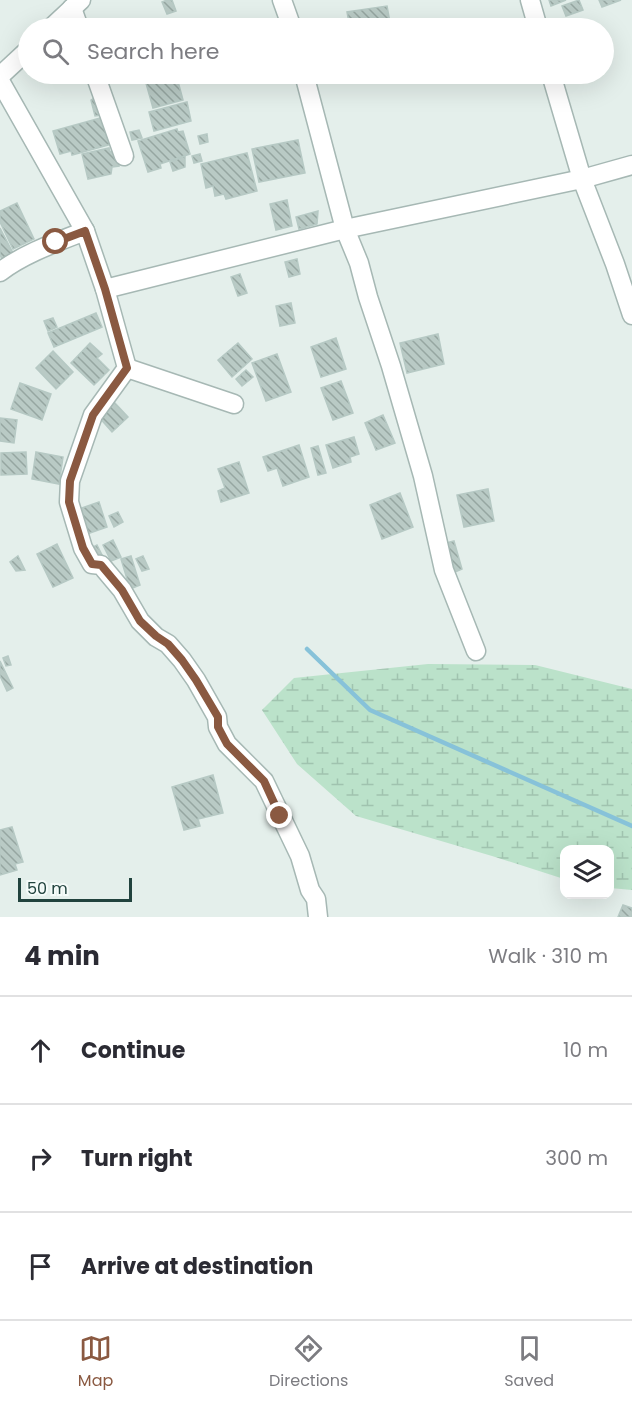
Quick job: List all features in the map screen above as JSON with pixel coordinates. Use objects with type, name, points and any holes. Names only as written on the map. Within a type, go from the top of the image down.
[{"type":"street","points":[[282,0],[288,18]]},
{"type":"street","points":[[530,0],[535,18]]},
{"type":"street","points":[[62,18],[77,4]]},
{"type":"street","points":[[0,76],[18,59]]},
{"type":"street","points":[[0,81],[85,231],[105,289],[127,368]]},
{"type":"street","points":[[99,84],[124,156]]},
{"type":"street","points":[[307,84],[345,230],[359,264],[392,366],[423,476],[444,570],[476,651]]},
{"type":"street","points":[[554,84],[582,179],[632,315]]},
{"type":"street","points":[[105,289],[345,230],[582,179],[632,165]]},
{"type":"street","points":[[0,272],[9,265],[56,242],[85,231]]},
{"type":"street","points":[[127,368],[234,404]]},
{"type":"street","points":[[127,368],[93,415],[70,481],[69,502],[83,548],[92,564],[101,565],[122,590],[140,621],[168,644],[182,660],[218,717],[218,727],[227,744],[264,781],[300,856],[310,890],[316,899],[318,917]]},
{"type":"green space","points":[[428,664],[535,665],[632,689],[632,890],[614,888],[614,845],[560,845],[560,878],[356,816],[297,764],[262,710],[294,678]]},
{"type":"building","points":[[172,0],[176,11],[167,14],[162,2]]},
{"type":"building","points":[[549,0],[566,0],[551,6]]},
{"type":"building","points":[[579,0],[583,10],[566,16],[562,6]]},
{"type":"building","points":[[599,0],[621,0],[602,7]]},
{"type":"building","points":[[387,6],[389,18],[348,18],[347,12]]},
{"type":"building","points":[[146,84],[179,84],[183,100],[153,108]]},
{"type":"building","points":[[98,96],[102,115],[95,116],[91,100]]},
{"type":"building","points":[[187,102],[191,121],[154,131],[149,112]]},
{"type":"building","points":[[104,117],[112,144],[72,155],[71,151],[60,154],[53,131]]},
{"type":"building","points":[[177,129],[178,132],[183,131],[190,154],[160,164],[161,168],[148,172],[138,141]]},
{"type":"building","points":[[139,130],[142,138],[132,140],[130,132]]},
{"type":"building","points":[[207,134],[208,142],[200,144],[198,136]]},
{"type":"building","points":[[298,140],[305,173],[259,182],[252,149]]},
{"type":"building","points":[[109,148],[110,152],[116,151],[119,166],[112,167],[111,174],[88,179],[82,154]]},
{"type":"building","points":[[247,153],[257,191],[226,199],[224,194],[215,196],[213,186],[206,188],[201,164]]},
{"type":"building","points":[[200,154],[202,161],[194,163],[192,156]]},
{"type":"building","points":[[185,156],[185,167],[173,171],[170,162]]},
{"type":"building","points":[[287,200],[292,226],[276,230],[270,204]]},
{"type":"building","points":[[17,203],[34,239],[13,249],[0,222],[0,211]]},
{"type":"building","points":[[318,211],[317,224],[299,229],[296,217]]},
{"type":"building","points":[[0,228],[14,255],[3,261],[0,255]]},
{"type":"building","points":[[297,259],[300,274],[289,277],[285,262]]},
{"type":"building","points":[[240,274],[247,293],[238,296],[231,277]]},
{"type":"building","points":[[291,303],[295,323],[280,326],[276,306]]},
{"type":"building","points":[[96,313],[102,327],[54,347],[48,333]]},
{"type":"building","points":[[53,318],[57,327],[48,331],[44,321]]},
{"type":"building","points":[[438,334],[444,364],[407,373],[400,343]]},
{"type":"building","points":[[336,338],[346,369],[321,377],[311,347]]},
{"type":"building","points":[[90,343],[102,354],[97,358],[109,370],[94,385],[71,363]]},
{"type":"building","points":[[238,343],[252,359],[232,377],[218,360]]},
{"type":"building","points":[[53,351],[73,372],[56,389],[36,368]]},
{"type":"building","points":[[277,354],[291,392],[266,401],[252,363]]},
{"type":"building","points":[[246,370],[253,377],[242,386],[236,379]]},
{"type":"building","points":[[341,381],[353,413],[333,420],[321,388]]},
{"type":"building","points":[[20,383],[51,394],[42,420],[11,409]]},
{"type":"building","points":[[114,402],[128,417],[112,432],[98,416]]},
{"type":"building","points":[[383,415],[395,443],[376,450],[365,423]]},
{"type":"building","points":[[0,418],[17,420],[14,443],[0,441]]},
{"type":"building","points":[[354,437],[359,454],[350,457],[351,462],[333,468],[326,445]]},
{"type":"building","points":[[299,445],[309,477],[283,486],[277,468],[268,471],[263,457]]},
{"type":"building","points":[[318,446],[326,473],[318,475],[311,448]]},
{"type":"building","points":[[26,452],[27,474],[1,475],[1,453]]},
{"type":"building","points":[[36,452],[63,457],[59,484],[32,479]]},
{"type":"building","points":[[239,462],[249,493],[221,502],[218,491],[225,488],[218,469]]},
{"type":"building","points":[[488,489],[494,521],[464,527],[457,495]]},
{"type":"building","points":[[400,493],[413,527],[382,539],[370,505]]},
{"type":"building","points":[[99,502],[107,527],[87,534],[79,509]]},
{"type":"building","points":[[118,512],[123,522],[114,527],[109,516]]},
{"type":"building","points":[[113,540],[121,557],[111,561],[103,545]]},
{"type":"building","points":[[454,541],[462,569],[455,572],[446,543]]},
{"type":"building","points":[[57,544],[73,578],[53,587],[37,554]]},
{"type":"building","points":[[97,545],[102,555],[94,559],[89,549]]},
{"type":"building","points":[[18,556],[25,570],[16,571],[10,562]]},
{"type":"building","points":[[131,556],[140,585],[130,589],[121,559]]},
{"type":"building","points":[[143,556],[149,569],[142,571],[136,559]]},
{"type":"building","points":[[8,656],[11,665],[6,666],[3,658]]},
{"type":"building","points":[[0,661],[13,688],[7,691],[0,676]]},
{"type":"building","points":[[213,775],[223,813],[198,819],[200,826],[184,830],[172,787]]},
{"type":"building","points":[[12,827],[23,862],[15,864],[17,870],[0,875],[0,830]]},
{"type":"building","points":[[623,905],[632,908],[632,917],[618,917]]},
{"type":"waterway","points":[[307,649],[370,710],[632,826]]},
{"type":"route","points":[[56,242],[85,231],[105,289],[127,368],[93,415],[70,481],[69,502],[83,548],[92,564],[101,565],[122,590],[140,621],[168,644],[182,660],[218,717],[218,727],[227,744],[264,781],[280,816]]}]
